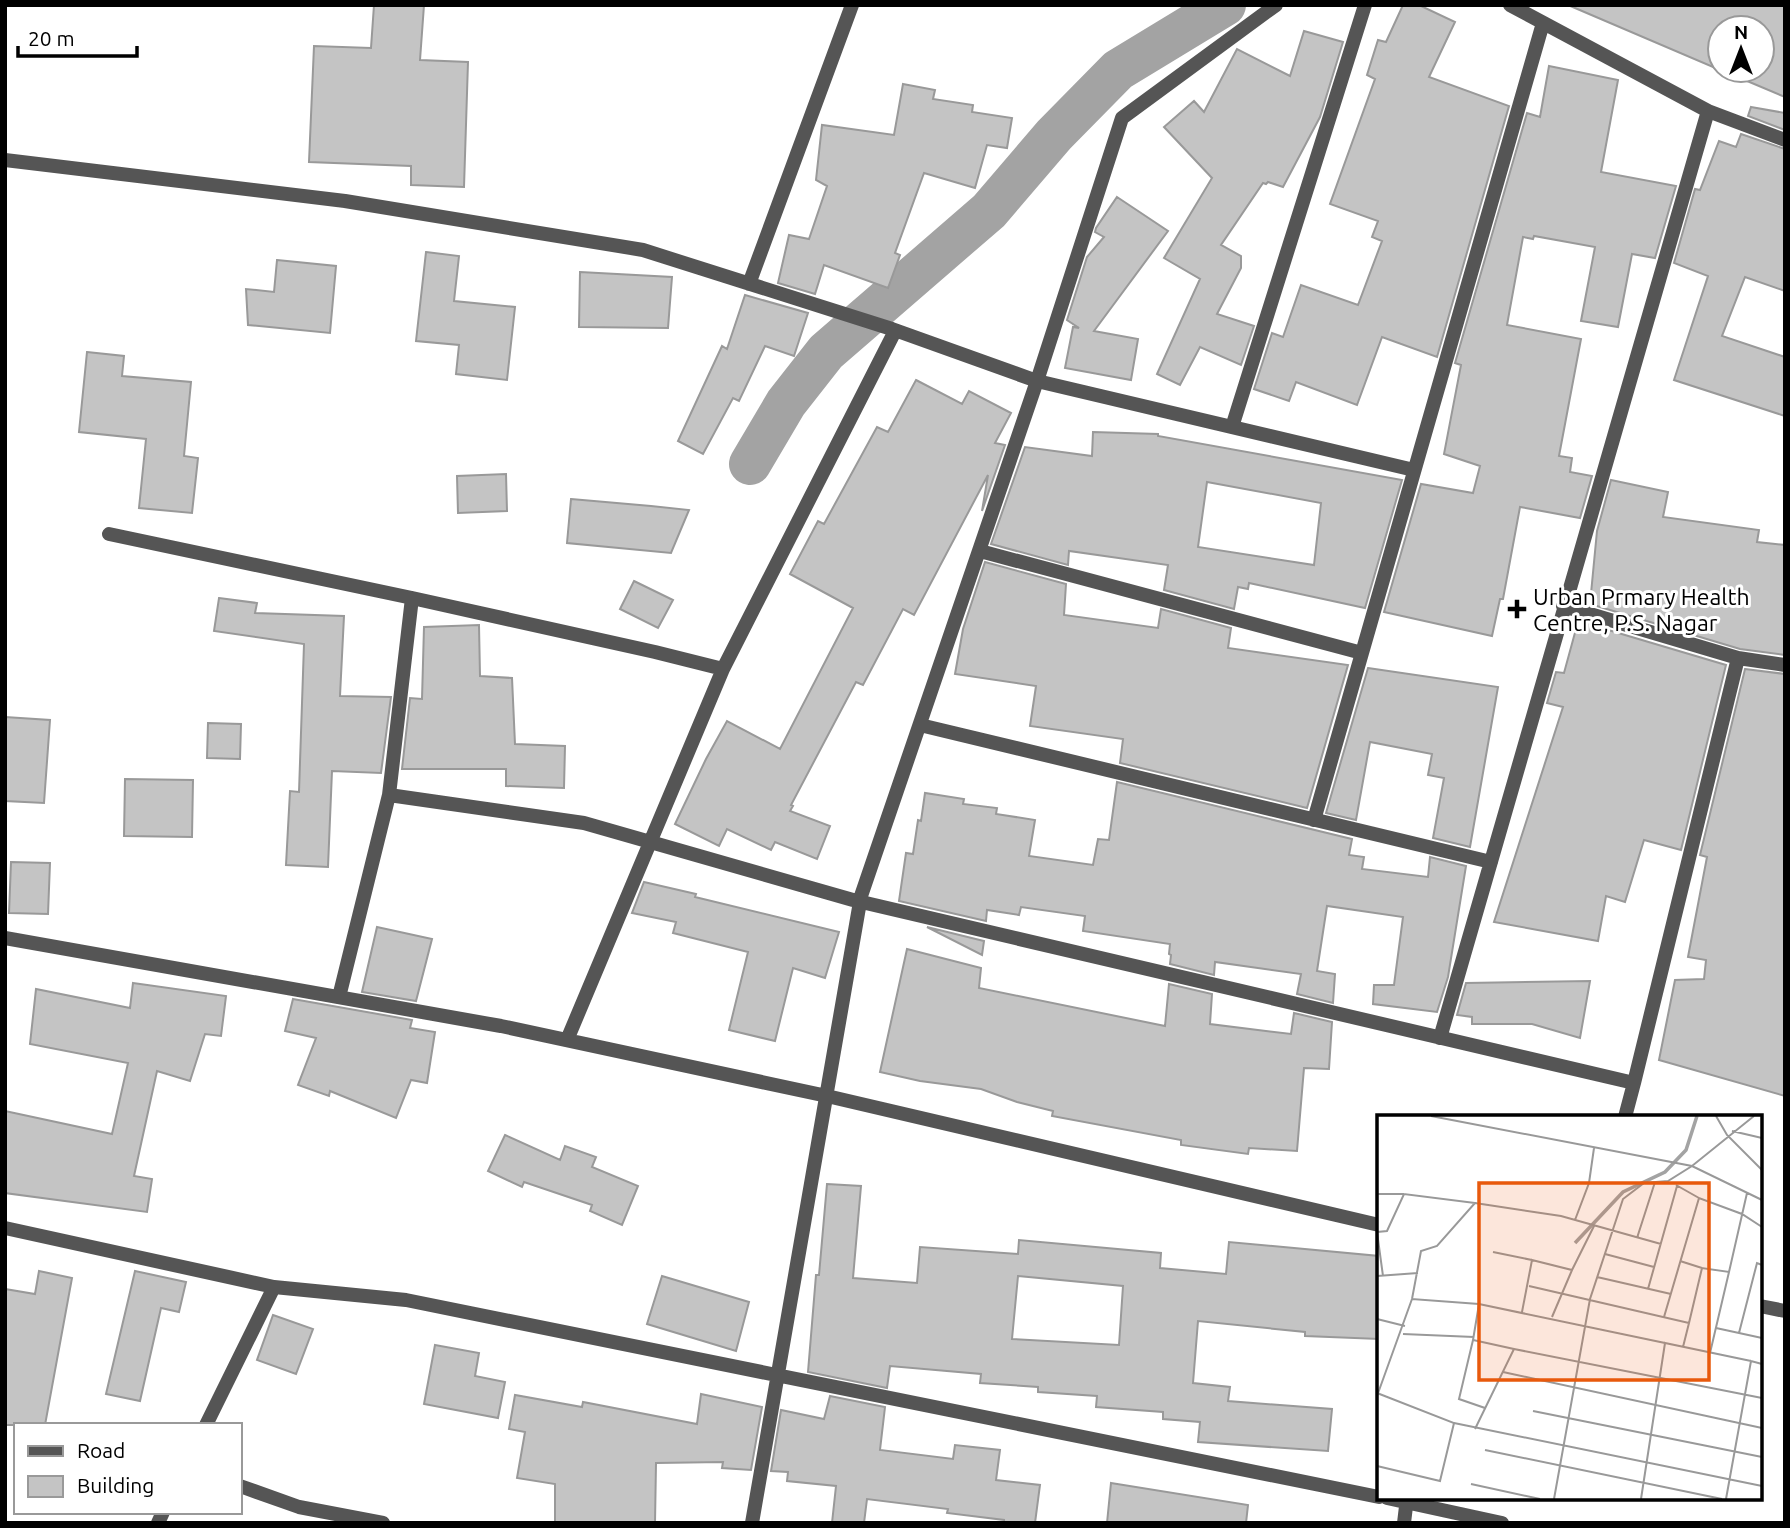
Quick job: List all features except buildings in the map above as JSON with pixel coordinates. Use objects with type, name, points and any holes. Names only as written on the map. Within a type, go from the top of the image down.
[{"type":"street","points":[[749,284],[852,5]]},
{"type":"street","points":[[752,1523],[861,902],[1037,382],[1122,118],[1276,5]]},
{"type":"street","points":[[1232,427],[1365,5]]},
{"type":"street","points":[[1510,5],[1708,111],[1785,140]]},
{"type":"street","points":[[1314,820],[1543,23]]},
{"type":"street","points":[[1440,1038],[1708,111]]},
{"type":"street","points":[[5,160],[345,201],[643,250],[894,330],[1037,382],[1414,470]]},
{"type":"street","points":[[567,1040],[723,669],[894,330]]},
{"type":"street","points":[[109,534],[412,598],[723,669]]},
{"type":"street","points":[[979,551],[1362,653]]},
{"type":"street","points":[[339,997],[389,794],[412,598]]},
{"type":"street","points":[[1563,606],[1738,657],[1785,665]]},
{"type":"street","points":[[1626,1115],[1738,657]]},
{"type":"street","points":[[920,725],[1491,862]]},
{"type":"street","points":[[389,794],[584,823],[861,902],[1634,1083]]},
{"type":"street","points":[[5,938],[501,1026],[827,1096],[1377,1225]]},
{"type":"street","points":[[5,1228],[274,1287],[406,1300],[1377,1497]]},
{"type":"street","points":[[207,1423],[274,1287]]},
{"type":"street","points":[[1762,1306],[1785,1311]]},
{"type":"street","points":[[242,1487],[299,1507],[383,1523]]},
{"type":"street","points":[[1404,1523],[1407,1500],[1502,1523]]},
{"type":"waterway","points":[[750,464],[786,403],[826,352],[989,211],[1054,135],[1118,70],[1225,5]]},
{"type":"place","name":"Urban Prmary Health Centre, P.S. Nagar","points":[[1517,609]]}]
